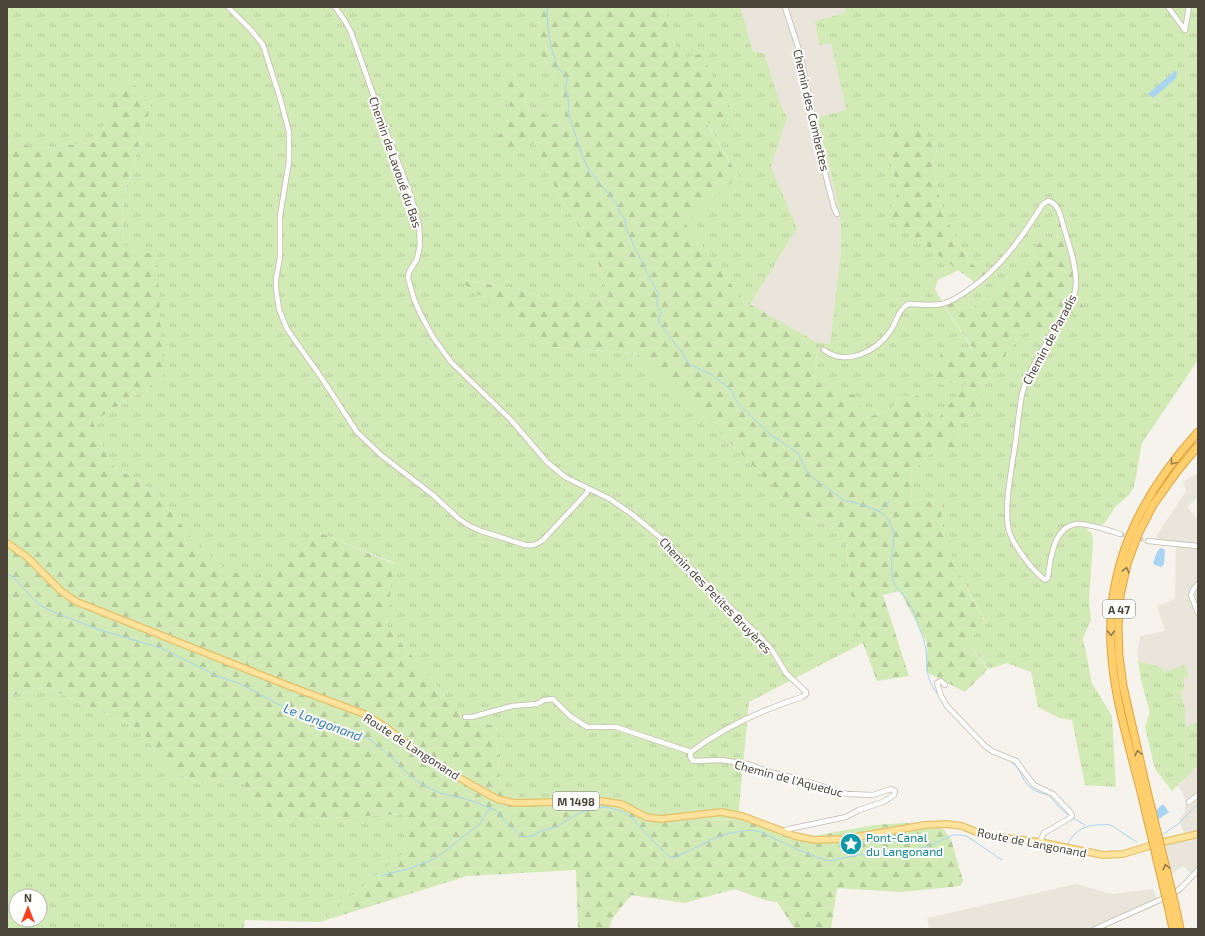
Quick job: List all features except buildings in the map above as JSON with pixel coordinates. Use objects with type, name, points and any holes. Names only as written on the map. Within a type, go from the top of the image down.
[{"type":"highway","name":"A 47","points":[[1180,929],[1171,905],[1114,674],[1111,635],[1114,595],[1121,560],[1138,515],[1160,478],[1198,432]]},
{"type":"highway","name":"A 47","points":[[1144,792],[1123,686],[1119,656],[1118,634],[1120,596],[1127,564],[1138,534],[1153,504],[1198,446]]},
{"type":"highway","name":"A 47","points":[[1171,905],[1173,929]]},
{"type":"main road","name":"Route de Langonand","points":[[7,543],[27,558],[61,591],[77,602],[289,686],[367,715],[430,761],[497,799],[515,803],[606,801],[621,804],[653,819],[711,812],[726,813],[742,816],[785,834],[805,839],[830,840],[947,824],[962,826],[984,835],[1040,842],[1093,854],[1113,855],[1198,834]]},
{"type":"street","points":[[228,7],[252,31],[263,45],[289,132],[289,161],[280,216],[280,257],[276,279],[276,288],[282,318],[287,330],[321,377],[357,432],[381,455],[433,495],[459,519],[481,531],[525,545],[537,545],[543,540],[585,496],[589,489]]},
{"type":"street","name":"Chemin de Lavoué du Bas","points":[[335,7],[351,32],[411,196],[419,225],[420,245],[417,258],[408,278],[420,313],[433,337],[451,362],[511,420],[547,462],[565,477],[589,489]]},
{"type":"street","name":"Chemin des Combettes","points":[[785,7],[800,53],[821,157],[834,208],[837,214]]},
{"type":"street","points":[[1168,7],[1186,30],[1189,7]]},
{"type":"street","name":"Chemin de Paradis","points":[[824,350],[829,354],[840,357],[853,357],[865,353],[890,331],[904,307],[908,304],[944,303],[975,286],[993,271],[1010,252],[1043,204],[1048,201],[1052,202],[1056,205],[1062,219],[1075,269],[1076,288],[1063,318],[1036,359],[1025,382],[1008,495],[1009,531],[1015,544],[1037,573],[1045,580],[1048,578],[1053,550],[1058,538],[1070,526],[1082,524],[1120,534]]},
{"type":"street","name":"Chemin des Petites Bruyères","points":[[589,489],[623,507],[661,538],[761,638],[772,650],[786,673],[806,692],[806,694],[802,697],[736,723],[691,752]]},
{"type":"street","points":[[1148,540],[1167,544],[1198,546]]},
{"type":"street","points":[[1198,584],[1191,595],[1198,613]]},
{"type":"street","points":[[945,684],[941,681],[937,683],[944,701],[985,746],[992,751],[1016,762],[1034,785],[1053,794],[1072,812],[1072,816],[1070,818],[1044,833],[1040,842]]},
{"type":"street","name":"Chemin de l'Aqueduc","points":[[465,717],[472,717],[512,706],[537,704],[544,700],[553,699],[570,716],[587,727],[616,727],[691,752],[690,756],[693,761],[721,760],[748,764],[776,774],[799,779],[847,794],[873,795],[891,789],[895,791],[894,795],[883,802],[859,810],[846,817],[789,829],[786,830],[785,834]]},
{"type":"street","points":[[1189,802],[1198,795]]},
{"type":"street","points":[[1095,929],[1173,894],[1181,888],[1198,870]]},
{"type":"shaded area","points":[[741,7],[844,7],[845,13],[816,21],[831,43],[846,110],[817,117],[840,212],[841,250],[830,345],[818,343],[750,305],[797,228],[771,167],[787,118],[753,52]]},
{"type":"shaded area","points":[[1198,473],[1198,497],[1187,507],[1198,519],[1198,724],[1197,722],[1186,727],[1185,709],[1181,691],[1162,672],[1163,668],[1138,661],[1137,652],[1140,636],[1165,631],[1157,606],[1175,599],[1176,546],[1154,545],[1157,535],[1186,491],[1183,482]]},
{"type":"shaded area","points":[[1198,766],[1198,872],[1192,874],[1183,866],[1171,875],[1161,841],[1185,835],[1179,820],[1185,812],[1185,798],[1178,786]]},
{"type":"shaded area","points":[[1076,884],[1112,894],[1153,889],[1159,904],[1103,929],[929,929],[927,918]]},
{"type":"green space","points":[[7,7],[539,7],[540,53],[559,84],[566,123],[550,124],[541,109],[530,111],[513,72],[501,68],[512,114],[534,141],[559,196],[593,247],[609,296],[555,301],[521,290],[459,279],[548,347],[637,353],[736,448],[797,513],[845,531],[852,603],[863,643],[749,702],[738,819],[694,820],[600,809],[553,812],[500,786],[496,726],[464,719],[386,625],[394,563],[318,532],[258,578],[228,571],[191,537],[156,492],[110,464],[93,422],[163,377],[122,244],[123,199],[152,102],[126,78],[96,142],[38,149],[7,139]]},
{"type":"green space","points":[[539,7],[664,7],[679,58],[701,54],[737,121],[706,123],[739,177],[684,222],[744,301],[818,343],[814,381],[859,397],[863,419],[891,409],[903,396],[919,396],[922,421],[935,423],[967,382],[964,379],[943,385],[931,383],[941,353],[973,349],[944,305],[978,285],[883,213],[894,203],[898,192],[888,150],[887,139],[893,131],[924,132],[938,145],[933,163],[938,192],[944,214],[968,260],[979,270],[989,270],[986,283],[968,296],[969,308],[974,307],[1027,262],[1044,235],[1057,243],[1058,224],[1050,208],[1059,203],[1065,218],[1077,268],[1078,294],[1083,308],[1067,315],[1055,334],[1031,325],[1006,353],[1005,363],[993,371],[992,378],[982,387],[974,413],[958,423],[959,440],[957,450],[935,448],[910,475],[912,500],[941,499],[942,529],[953,562],[985,622],[967,642],[988,669],[965,692],[926,672],[927,643],[900,591],[883,595],[909,676],[877,681],[863,643],[852,603],[845,531],[797,513],[736,448],[637,353],[548,347],[458,279],[521,290],[555,301],[609,296],[593,247],[559,196],[534,141],[513,157],[496,141],[512,114],[501,68],[513,72],[530,111],[541,109],[550,124],[566,123],[559,84],[540,53]]},
{"type":"green space","points":[[664,7],[741,7],[753,52],[764,53],[778,98],[787,118],[771,167],[797,228],[750,305],[744,301],[684,222],[739,177],[706,122],[737,121],[679,58]]},
{"type":"green space","points":[[844,7],[1198,7],[1198,360],[1142,443],[1134,487],[1129,495],[1116,506],[1104,524],[1086,529],[1092,534],[1093,542],[1089,600],[1091,620],[1083,638],[1092,683],[1112,716],[1116,787],[1085,785],[1072,720],[1059,718],[1038,707],[1031,672],[1007,663],[989,669],[967,642],[985,621],[953,562],[942,529],[941,499],[912,500],[910,475],[935,448],[959,440],[958,423],[974,413],[982,387],[992,378],[993,371],[1005,363],[1006,353],[1031,325],[1055,334],[1067,315],[1082,308],[1078,294],[1077,268],[1065,218],[1059,204],[1050,208],[1058,224],[1057,243],[1044,235],[1027,262],[974,307],[969,308],[968,296],[986,283],[989,270],[979,271],[968,260],[944,214],[938,192],[933,163],[938,145],[887,139],[888,150],[898,192],[894,203],[883,213],[959,270],[938,280],[935,289],[946,309],[973,350],[943,385],[964,379],[968,382],[935,423],[922,421],[918,396],[903,396],[891,409],[863,419],[814,381],[818,343],[830,344],[841,250],[840,212],[817,117],[846,110],[831,43],[819,45],[815,21],[845,13]]},
{"type":"green space","points":[[126,77],[152,102],[123,198],[122,244],[157,256],[163,377],[93,422],[110,464],[156,492],[191,537],[228,571],[258,577],[318,532],[394,564],[386,625],[464,719],[496,726],[500,786],[553,812],[600,809],[694,820],[748,819],[803,838],[874,825],[937,821],[951,839],[963,881],[960,886],[901,892],[837,888],[831,929],[795,929],[777,902],[764,900],[735,889],[684,903],[631,895],[612,919],[609,929],[578,929],[576,870],[467,876],[320,922],[405,852],[403,814],[280,821],[237,778],[199,783],[167,769],[144,734],[138,733],[132,725],[45,687],[7,697],[7,139],[38,149],[96,142]]},
{"type":"green space","points":[[1138,661],[1163,668],[1163,672],[1186,665],[1188,677],[1183,678],[1185,689],[1181,691],[1185,709],[1186,727],[1197,722],[1198,724],[1198,766],[1172,791],[1155,769],[1145,727],[1150,712],[1141,680]]},
{"type":"green space","points":[[45,687],[132,725],[138,733],[144,734],[167,769],[199,783],[237,778],[280,821],[403,814],[405,852],[320,922],[245,920],[244,929],[7,929],[7,697]]},
{"type":"water","points":[[1175,71],[1177,72],[1176,77],[1173,81],[1153,98],[1148,94],[1149,93]]},
{"type":"water","points":[[1160,548],[1164,549],[1165,551],[1164,564],[1161,567],[1153,563]]},
{"type":"water","points":[[1163,804],[1169,812],[1159,819],[1154,812]]},
{"type":"waterway","points":[[547,7],[551,47],[557,67],[567,80],[565,89],[568,97],[569,115],[582,155],[589,170],[616,203],[620,213],[625,219],[626,228],[633,244],[658,294],[657,306],[661,313],[659,323],[689,364],[712,375],[731,390],[738,404],[771,435],[798,453],[808,474],[845,501],[854,502],[869,507],[881,513],[889,520],[893,538],[893,580],[896,587],[905,597],[915,614],[923,637],[929,677],[939,696]]},
{"type":"waterway","points":[[879,511],[889,502]]},
{"type":"waterway","name":"Le Langonand","points":[[7,574],[13,577],[38,604],[49,610],[97,629],[161,648],[217,676],[241,684],[287,709],[351,730],[371,740],[396,761],[413,778],[423,785],[440,793],[469,800],[495,810],[510,826],[520,835],[525,837],[556,827],[579,813],[603,807],[624,812],[631,817],[652,840],[670,857],[674,858],[719,836],[748,830],[761,832],[796,849],[828,861],[858,855],[912,850],[929,846],[953,835],[966,836],[1002,860]]},
{"type":"waterway","points":[[993,754],[1005,759]]},
{"type":"waterway","points":[[1012,763],[1018,768],[1024,780],[1030,787],[1040,793],[1049,795],[1068,815]]},
{"type":"waterway","name":"Le Langonand","points":[[1162,835],[1178,824],[1198,804]]},
{"type":"waterway","points":[[381,876],[408,869],[434,859],[480,824],[490,808]]},
{"type":"waterway","points":[[1073,818],[1085,825]]},
{"type":"waterway","name":"Le Langonand","points":[[1067,845],[1073,836],[1081,829],[1095,825],[1110,825],[1137,842]]},
{"type":"tunnel","points":[[1120,534],[1148,541]]},
{"type":"place","name":"Pont-Canal du Langonand","points":[[851,844]]}]
